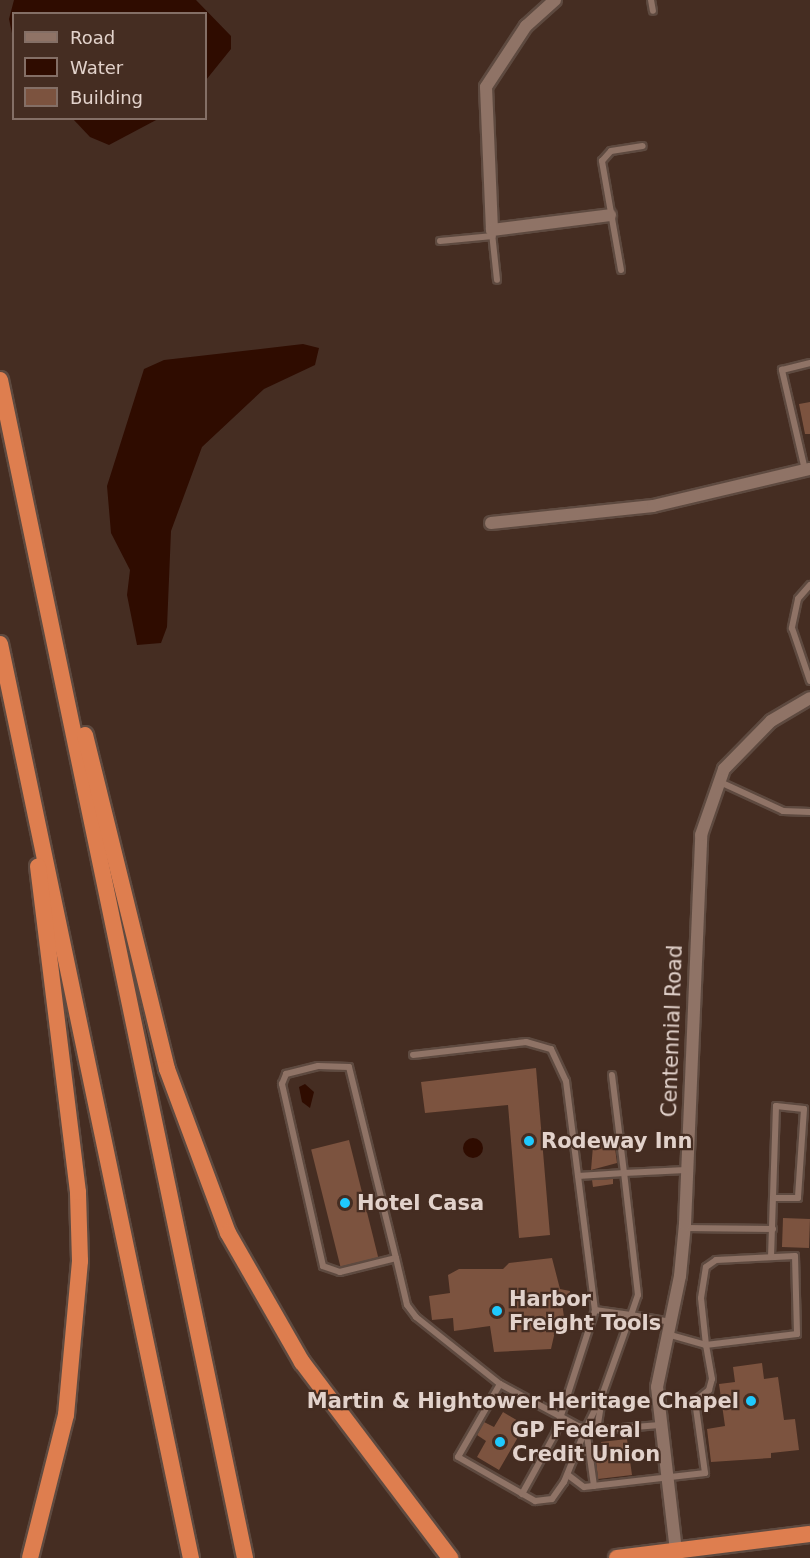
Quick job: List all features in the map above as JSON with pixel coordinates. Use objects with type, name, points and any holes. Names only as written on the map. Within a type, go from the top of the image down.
[{"type":"highway","points":[[0,380],[64,675],[245,1558]]},
{"type":"highway","points":[[0,644],[190,1558]]},
{"type":"highway","points":[[64,675],[92,756],[167,1069],[228,1233],[302,1362],[450,1558]]},
{"type":"highway","points":[[30,1558],[66,1415],[80,1261],[78,1192],[32,796]]},
{"type":"highway","points":[[617,1558],[808,1533]]},
{"type":"street","points":[[555,0],[526,26],[486,87],[492,233],[610,215]]},
{"type":"street","points":[[491,523],[653,506],[808,470]]},
{"type":"street","name":"Centennial Road","points":[[676,1551],[657,1387],[684,1228],[697,879],[701,835],[719,782],[748,739],[786,709],[810,698]]},
{"type":"lane","points":[[651,0],[653,10]]},
{"type":"lane","points":[[621,270],[602,161],[611,151],[643,146]]},
{"type":"lane","points":[[440,242],[492,233],[497,280]]},
{"type":"lane","points":[[808,470],[782,370],[810,363]]},
{"type":"lane","points":[[810,585],[793,614],[810,681]]},
{"type":"lane","points":[[719,782],[783,811],[810,812]]},
{"type":"lane","points":[[413,1055],[518,1042],[551,1049],[566,1081],[595,1310],[560,1417],[522,1494]]},
{"type":"lane","points":[[396,1258],[340,1272],[323,1266],[282,1084],[286,1074],[318,1066],[349,1067],[396,1258],[407,1305],[416,1317],[500,1384],[560,1417],[597,1430],[660,1425]]},
{"type":"lane","points":[[500,1384],[458,1457],[522,1494],[549,1501],[568,1475],[603,1392],[638,1295],[612,1075]]},
{"type":"lane","points":[[771,1257],[776,1106],[804,1109],[798,1198],[774,1198]]},
{"type":"lane","points":[[801,1151],[810,1151]]},
{"type":"lane","points":[[578,1176],[687,1170]]},
{"type":"lane","points":[[684,1228],[772,1228]]},
{"type":"lane","points":[[568,1475],[584,1487],[705,1473],[695,1401],[709,1390],[712,1379],[706,1345],[700,1299],[706,1267],[716,1260],[771,1257],[795,1256],[799,1263],[797,1334],[706,1345],[631,1315],[595,1310]]},
{"type":"lane","points":[[597,1430],[603,1392]]},
{"type":"lane","points":[[586,1428],[594,1486]]},
{"type":"water","points":[[14,0],[196,0],[231,36],[231,49],[207,79],[207,12],[12,12],[12,33],[9,19]]},
{"type":"water","points":[[74,120],[156,120],[109,145],[90,137]]},
{"type":"water","points":[[303,344],[319,348],[315,365],[264,389],[202,447],[171,531],[167,627],[161,643],[137,645],[127,595],[130,570],[111,533],[107,486],[144,369],[164,360]]},
{"type":"water","points":[[305,1084],[314,1092],[310,1108],[302,1102],[299,1087]]},
{"type":"water","points":[[473,1138],[480,1141],[483,1148],[480,1155],[473,1158],[466,1155],[463,1148],[466,1141]]},
{"type":"building","points":[[810,402],[810,434],[805,434],[799,404]]},
{"type":"building","name":"Rodeway Inn","points":[[536,1068],[550,1235],[519,1238],[508,1105],[425,1113],[421,1082]]},
{"type":"building","name":"Hotel Casa","points":[[349,1140],[378,1257],[340,1267],[311,1149]]},
{"type":"building","points":[[614,1140],[617,1163],[591,1170],[593,1146]]},
{"type":"building","points":[[613,1179],[613,1184],[593,1187],[592,1180]]},
{"type":"building","points":[[783,1218],[810,1219],[809,1248],[782,1247]]},
{"type":"building","name":"Harbor Freight Tools","points":[[552,1258],[560,1289],[570,1291],[571,1300],[562,1303],[564,1317],[558,1318],[551,1349],[494,1352],[490,1326],[454,1331],[453,1318],[432,1320],[429,1296],[450,1293],[448,1275],[459,1269],[503,1269],[509,1263]]},
{"type":"building","name":"Martin & Hightower Heritage Chapel","points":[[762,1363],[764,1379],[778,1377],[784,1420],[795,1419],[799,1450],[771,1453],[771,1458],[711,1462],[707,1429],[725,1426],[719,1384],[735,1382],[733,1367]]},
{"type":"building","name":"GP Federal Credit Union","points":[[503,1412],[525,1425],[499,1470],[477,1457],[486,1441],[477,1435],[484,1422],[494,1427]]},
{"type":"building","points":[[627,1439],[632,1475],[598,1479],[595,1452],[602,1451],[601,1442]]},
{"type":"place","name":"Rodeway Inn","points":[[529,1141]]},
{"type":"place","name":"Hotel Casa","points":[[345,1203]]},
{"type":"place","name":"Harbor Freight Tools","points":[[497,1311]]},
{"type":"place","name":"Martin & Hightower Heritage Chapel","points":[[751,1401]]},
{"type":"place","name":"GP Federal Credit Union","points":[[500,1442]]}]
